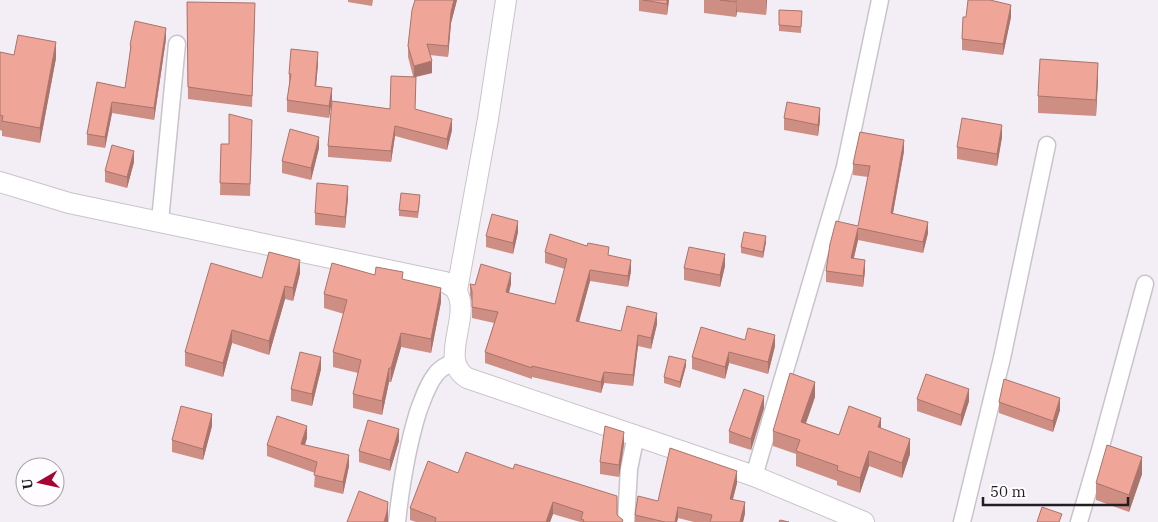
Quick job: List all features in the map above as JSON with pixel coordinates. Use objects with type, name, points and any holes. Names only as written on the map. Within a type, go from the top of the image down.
[{"type":"street","points":[[506,0],[488,119],[457,290],[460,318],[455,349],[457,370],[468,378],[754,476],[864,522]]},
{"type":"street","points":[[754,476],[845,167],[880,0]]},
{"type":"street","points":[[160,221],[177,44]]},
{"type":"street","points":[[962,522],[1002,358],[1047,145]]},
{"type":"street","points":[[0,182],[69,203],[160,221],[306,254],[432,278],[445,282],[457,290]]},
{"type":"street","points":[[1079,522],[1145,284]]},
{"type":"street","points":[[396,522],[411,434],[424,395],[430,382],[440,369],[455,361]]},
{"type":"street","points":[[626,522],[629,469],[636,435]]},
{"type":"building","points":[[415,0],[454,0],[448,46],[427,44],[432,61],[414,66],[408,46]]},
{"type":"building","points":[[643,0],[667,0],[667,4]]},
{"type":"building","points":[[720,0],[736,0],[736,2]]},
{"type":"building","points":[[968,0],[990,0],[1011,5],[1003,44],[962,39],[963,17],[966,17]]},
{"type":"building","points":[[187,2],[255,3],[252,96],[188,87]]},
{"type":"building","points":[[779,10],[802,11],[801,27],[779,25]]},
{"type":"building","points":[[135,21],[166,28],[154,108],[112,102],[105,137],[87,134],[97,82],[125,88]]},
{"type":"building","points":[[18,35],[56,42],[40,128],[2,121],[3,116],[0,115],[0,52],[14,55]]},
{"type":"building","points":[[291,49],[318,52],[315,86],[332,88],[329,106],[287,100],[291,74],[289,74]]},
{"type":"building","points":[[1040,59],[1098,63],[1096,100],[1038,96]]},
{"type":"building","points":[[391,76],[416,77],[415,109],[452,119],[447,139],[395,126],[391,151],[328,146],[332,101],[390,109]]},
{"type":"building","points":[[787,102],[820,108],[818,125],[784,118]]},
{"type":"building","points":[[229,114],[252,120],[250,184],[220,183],[221,144],[229,144]]},
{"type":"building","points":[[962,118],[1002,125],[997,154],[957,147]]},
{"type":"building","points":[[290,129],[319,137],[311,168],[282,161]]},
{"type":"building","points":[[860,132],[904,140],[891,213],[928,222],[923,242],[858,228],[851,258],[865,260],[863,276],[826,271],[836,221],[858,226],[870,166],[853,164]]},
{"type":"building","points":[[112,145],[134,151],[127,177],[105,171]]},
{"type":"building","points":[[317,183],[348,186],[345,217],[315,213]]},
{"type":"building","points":[[401,193],[420,195],[418,212],[399,210]]},
{"type":"building","points":[[492,214],[518,221],[513,243],[486,236]]},
{"type":"building","points":[[744,232],[766,236],[763,252],[741,247]]},
{"type":"building","points":[[550,234],[587,246],[588,243],[609,247],[608,255],[631,260],[628,276],[590,270],[576,321],[621,331],[627,306],[657,313],[651,338],[638,335],[633,375],[604,372],[601,382],[532,366],[532,368],[485,352],[498,312],[472,307],[470,284],[475,285],[481,264],[511,273],[506,292],[555,304],[567,259],[545,252]]},
{"type":"building","points":[[689,247],[725,254],[720,275],[684,268]]},
{"type":"building","points":[[269,252],[300,260],[293,288],[285,286],[269,341],[232,330],[223,363],[185,352],[211,263],[262,278]]},
{"type":"building","points":[[332,263],[375,275],[376,267],[403,272],[402,279],[441,288],[431,339],[401,333],[391,368],[389,368],[382,401],[353,394],[361,360],[333,352],[347,300],[324,294]]},
{"type":"building","points":[[701,327],[745,340],[748,328],[775,335],[768,362],[729,352],[725,367],[692,357]]},
{"type":"building","points":[[300,352],[321,357],[312,394],[291,389]]},
{"type":"building","points":[[669,356],[686,360],[680,382],[664,377]]},
{"type":"building","points":[[790,373],[815,382],[801,422],[839,435],[849,406],[881,418],[878,427],[910,439],[902,463],[869,451],[860,478],[837,470],[838,466],[796,451],[800,440],[773,431]]},
{"type":"building","points":[[926,374],[969,389],[961,415],[917,399]]},
{"type":"building","points":[[1004,379],[1060,398],[1053,421],[999,402]]},
{"type":"building","points":[[744,389],[764,396],[751,439],[729,431]]},
{"type":"building","points":[[181,406],[212,414],[203,449],[172,440]]},
{"type":"building","points":[[277,416],[307,426],[301,444],[349,455],[343,482],[314,475],[317,462],[267,445]]},
{"type":"building","points":[[368,420],[399,429],[390,460],[359,451]]},
{"type":"building","points":[[605,426],[624,432],[619,465],[600,462]]},
{"type":"building","points":[[1107,445],[1142,457],[1129,495],[1096,483]]},
{"type":"building","points":[[670,448],[737,471],[730,499],[745,502],[740,522],[710,522],[712,515],[678,507],[675,522],[665,522],[635,515],[638,496],[658,501]]},
{"type":"building","points":[[466,452],[513,469],[515,464],[617,496],[617,515],[623,520],[622,522],[583,522],[584,520],[581,519],[583,512],[553,502],[546,522],[435,522],[436,518],[410,508],[428,461],[458,473]]},
{"type":"building","points":[[359,491],[388,502],[384,522],[347,522]]},
{"type":"building","points":[[1042,507],[1062,514],[1059,522],[1037,522]]}]
